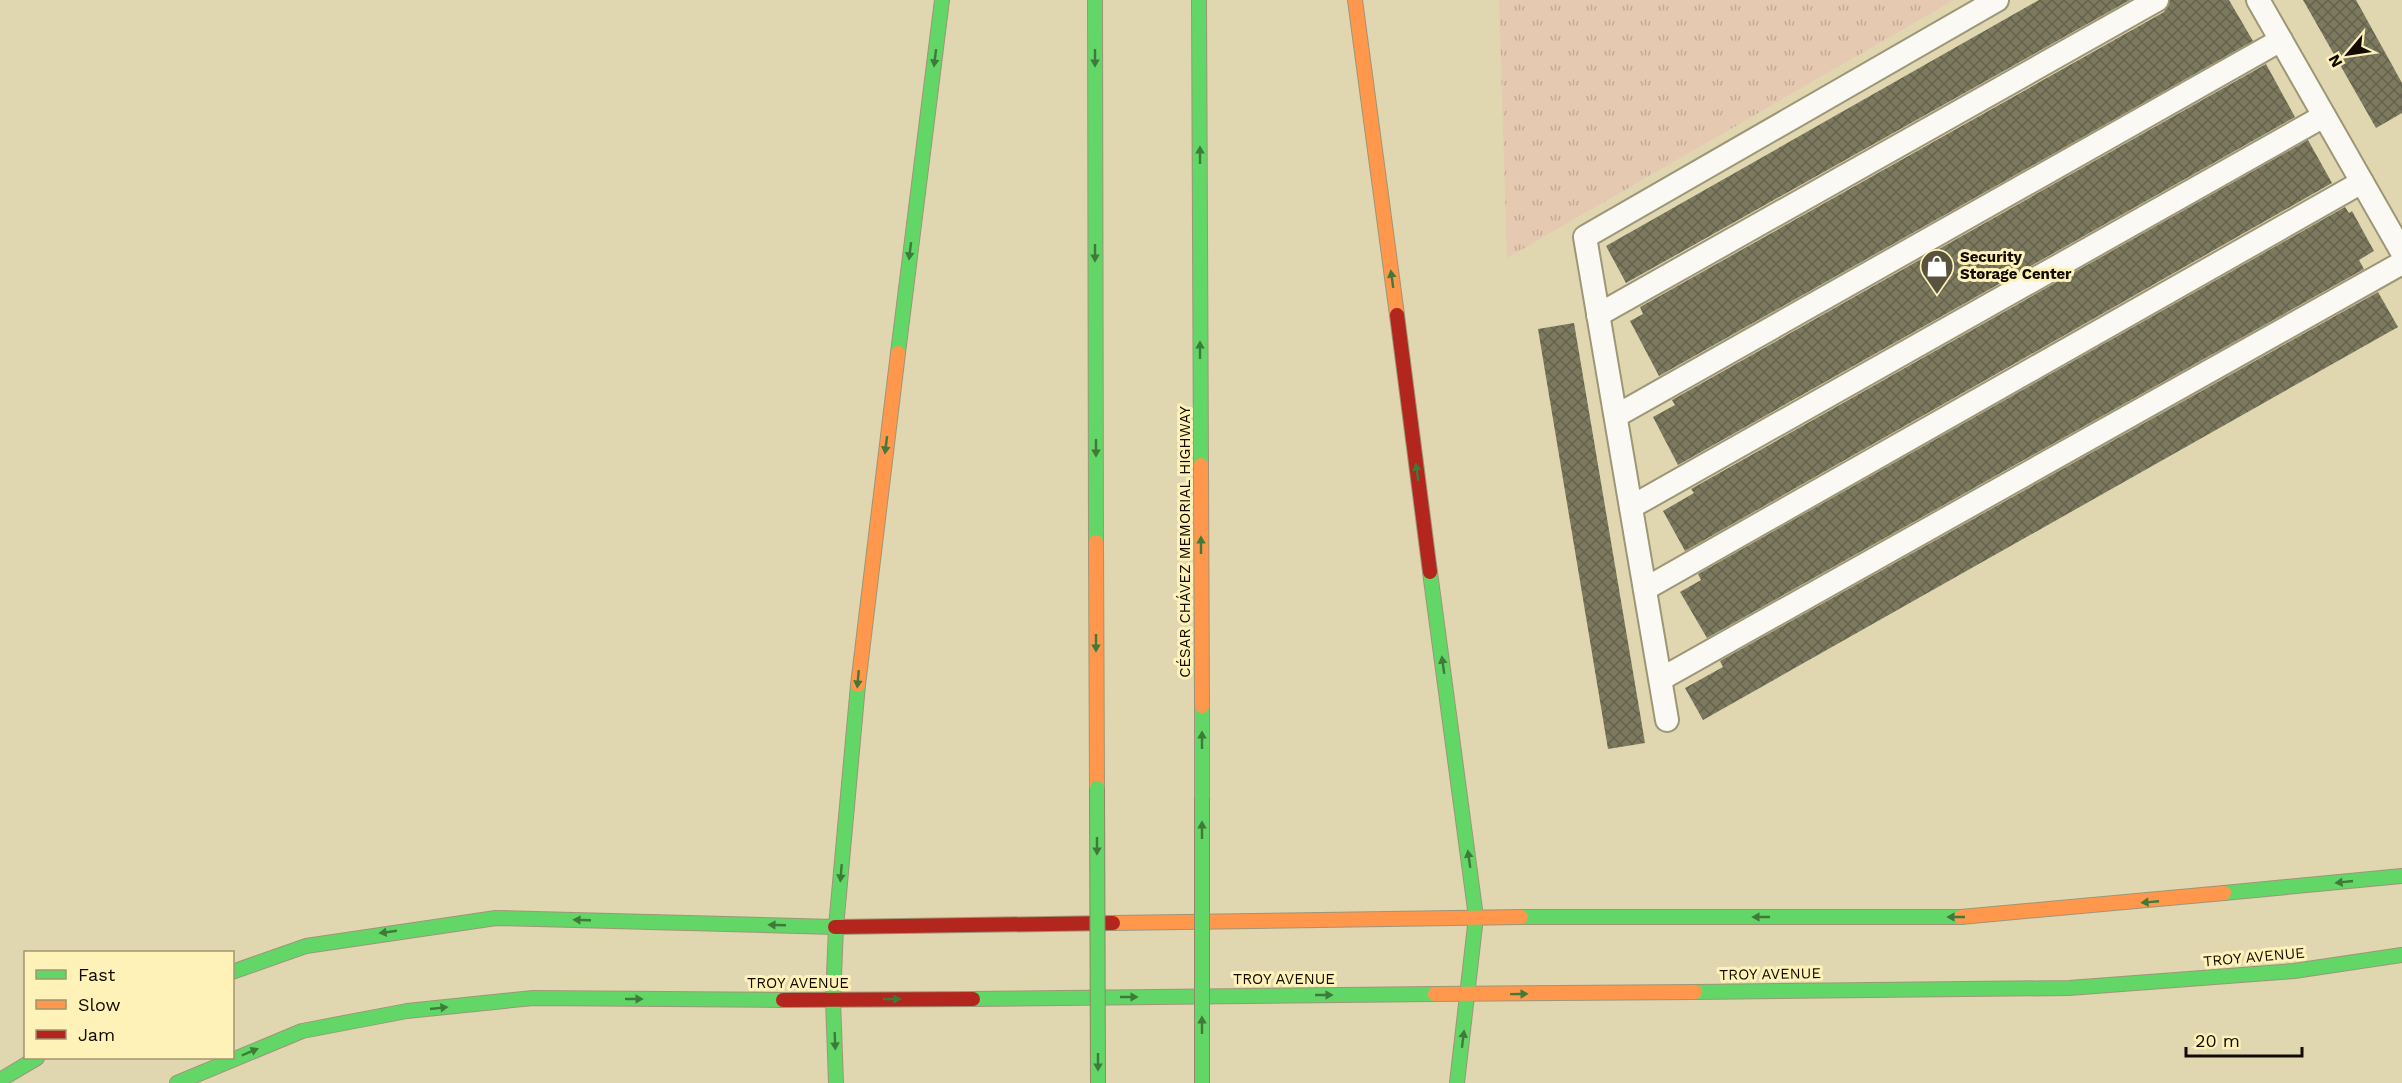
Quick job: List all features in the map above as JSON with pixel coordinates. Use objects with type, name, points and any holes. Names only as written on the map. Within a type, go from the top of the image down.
[{"type":"main road","points":[[837,1083],[833,1000],[836,927],[864,621],[942,0]]},
{"type":"main road","points":[[1095,0],[1098,1083]]},
{"type":"main road","name":"CÉSAR CHÁVEZ MEMORIAL HIGHWAY","points":[[1199,0],[1202,1083]]},
{"type":"main road","points":[[1355,0],[1476,917],[1457,1083]]},
{"type":"main road","points":[[234,971],[306,946],[496,918],[836,927],[1476,917],[1983,917],[2402,876]]},
{"type":"main road","name":"TROY AVENUE","points":[[177,1083],[302,1031],[407,1011],[532,998],[833,1000],[2069,988],[2294,971],[2402,955]]},
{"type":"main road","points":[[0,1080],[35,1059]]},
{"type":"lane","points":[[1667,720],[1585,237],[1997,0]]},
{"type":"lane","points":[[1598,315],[2157,0]]},
{"type":"lane","points":[[2258,0],[2402,252]]},
{"type":"lane","points":[[1616,416],[2281,40]]},
{"type":"lane","points":[[1631,507],[2324,116]]},
{"type":"lane","points":[[1645,589],[2362,182]]},
{"type":"lane","points":[[1660,679],[2402,263]]},
{"type":"green space","points":[[1499,0],[1954,0],[1507,258]]},
{"type":"building","points":[[2039,0],[2130,0],[1626,283],[1606,246]]},
{"type":"building","points":[[2170,0],[2229,0],[2253,41],[1659,376],[1630,321],[1643,314],[1640,307],[2164,12]]},
{"type":"building","points":[[2303,0],[2356,0],[2402,83],[2402,113],[2376,128]]},
{"type":"building","points":[[2266,64],[2295,117],[1678,465],[1653,417],[1675,405],[1672,400]]},
{"type":"building","points":[[2308,140],[2332,183],[1685,551],[1663,511],[1694,493],[1691,489]]},
{"type":"building","points":[[2345,207],[2349,213],[2352,211],[2374,251],[2359,260],[2364,269],[1707,638],[1680,592],[1701,580],[1698,574]]},
{"type":"building","points":[[2378,292],[2398,327],[1703,720],[1685,688],[1723,667],[1720,661]]},
{"type":"building","points":[[1574,323],[1645,743],[1608,749],[1538,329]]},
{"type":"traffic: fast","points":[[898,353],[942,0]]},
{"type":"traffic: fast","points":[[1095,0],[1096,542]]},
{"type":"traffic: fast","points":[[1199,0],[1201,465]]},
{"type":"traffic: fast","points":[[1430,572],[1476,917],[1457,1083]]},
{"type":"traffic: fast","points":[[836,1083],[833,1000],[836,927],[858,685]]},
{"type":"traffic: fast","points":[[1202,706],[1202,798]]},
{"type":"traffic: fast","points":[[1097,788],[1098,1083]]},
{"type":"traffic: fast","points":[[1202,798],[1202,1083]]},
{"type":"traffic: fast","points":[[2224,893],[2402,876]]},
{"type":"traffic: fast","points":[[1521,917],[1961,917]]},
{"type":"traffic: fast","points":[[234,971],[306,946],[496,918],[835,927]]},
{"type":"traffic: fast","points":[[1695,992],[2069,988],[2294,971],[2402,955]]},
{"type":"traffic: fast","points":[[973,999],[1435,994]]},
{"type":"traffic: fast","points":[[177,1083],[302,1031],[407,1011],[533,998],[783,1000]]},
{"type":"traffic: fast","points":[[0,1080],[35,1059]]},
{"type":"traffic: slow","points":[[1355,0],[1397,315]]},
{"type":"traffic: slow","points":[[858,685],[898,353]]},
{"type":"traffic: slow","points":[[1201,465],[1202,706]]},
{"type":"traffic: slow","points":[[1096,542],[1097,788]]},
{"type":"traffic: slow","points":[[1961,917],[2224,893]]},
{"type":"traffic: slow","points":[[1113,923],[1521,917]]},
{"type":"traffic: slow","points":[[1435,994],[1695,992]]},
{"type":"traffic: jam","points":[[1397,315],[1430,572]]},
{"type":"traffic: jam","points":[[835,927],[1113,923]]},
{"type":"traffic: jam","points":[[783,1000],[973,999]]},
{"type":"place","name":"Security Storage Center","points":[[1937,295]]}]
